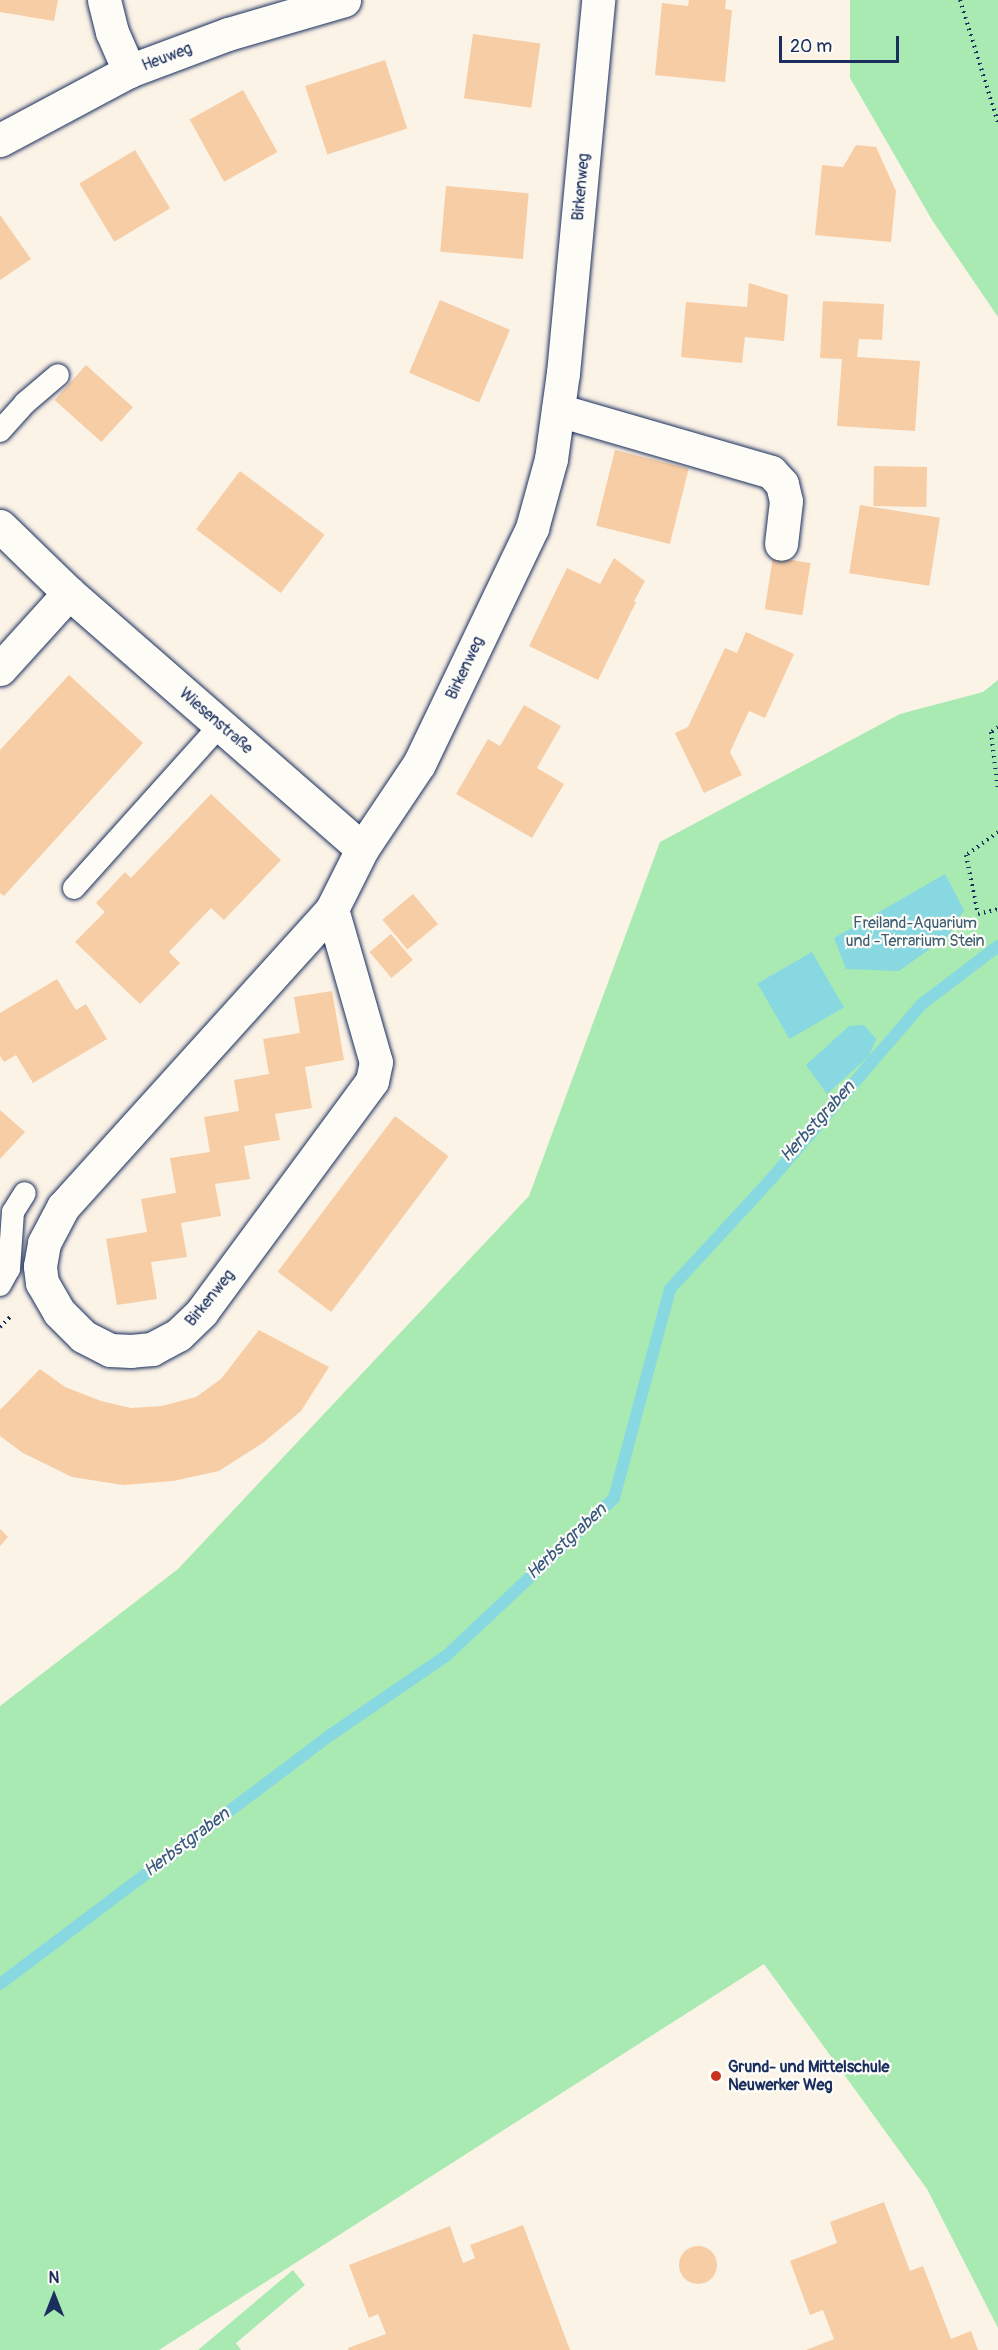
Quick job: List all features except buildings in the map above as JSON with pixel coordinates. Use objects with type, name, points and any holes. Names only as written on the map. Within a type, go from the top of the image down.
[{"type":"street","points":[[104,0],[112,32],[129,71]]},
{"type":"street","name":"Heuweg","points":[[0,140],[129,71],[228,34],[344,0]]},
{"type":"street","name":"Birkenweg","points":[[332,909],[376,1062],[372,1081],[202,1312],[178,1335],[152,1349],[131,1351],[110,1350],[82,1336],[59,1312],[42,1283],[40,1266],[44,1243],[63,1207],[332,909],[362,849],[419,764],[532,528],[543,496],[558,410],[598,0]]},
{"type":"street","points":[[558,410],[771,472],[782,484],[786,501],[781,544]]},
{"type":"street","name":"Wiesenstraße","points":[[0,526],[69,594],[362,849]]},
{"type":"street","points":[[0,669],[69,594]]},
{"type":"lane","points":[[0,431],[25,403],[58,375]]},
{"type":"lane","points":[[74,888],[220,725]]},
{"type":"lane","points":[[0,1285],[9,1269],[13,1212],[25,1192]]},
{"type":"path","points":[[960,0],[998,123]]},
{"type":"path","points":[[998,727],[992,732],[998,790]]},
{"type":"path","points":[[998,832],[966,855],[978,914],[998,909]]},
{"type":"green space","points":[[850,0],[998,0],[998,317],[932,220],[850,78]]},
{"type":"green space","name":"Freiland-Aquarium und -Terrarium Stein","points":[[998,680],[998,2328],[927,2189],[764,1964],[159,2350],[0,2350],[0,1706],[178,1569],[529,1196],[660,842],[900,714],[983,692]]},
{"type":"green space","points":[[293,2270],[305,2285],[236,2343],[241,2350],[198,2350]]},
{"type":"water","points":[[945,874],[964,910],[948,936],[899,971],[846,969],[834,938]]},
{"type":"water","points":[[812,952],[844,1007],[789,1039],[757,984]]},
{"type":"water","points":[[864,1025],[876,1039],[869,1056],[827,1094],[806,1065],[849,1026]]},
{"type":"waterway","name":"Herbstgraben","points":[[0,1984],[329,1736],[446,1656],[614,1498],[670,1289],[773,1177],[922,1004],[998,946]]},
{"type":"place","name":"Grund- und Mittelschule Neuwerker Weg","points":[[716,2076]]}]
